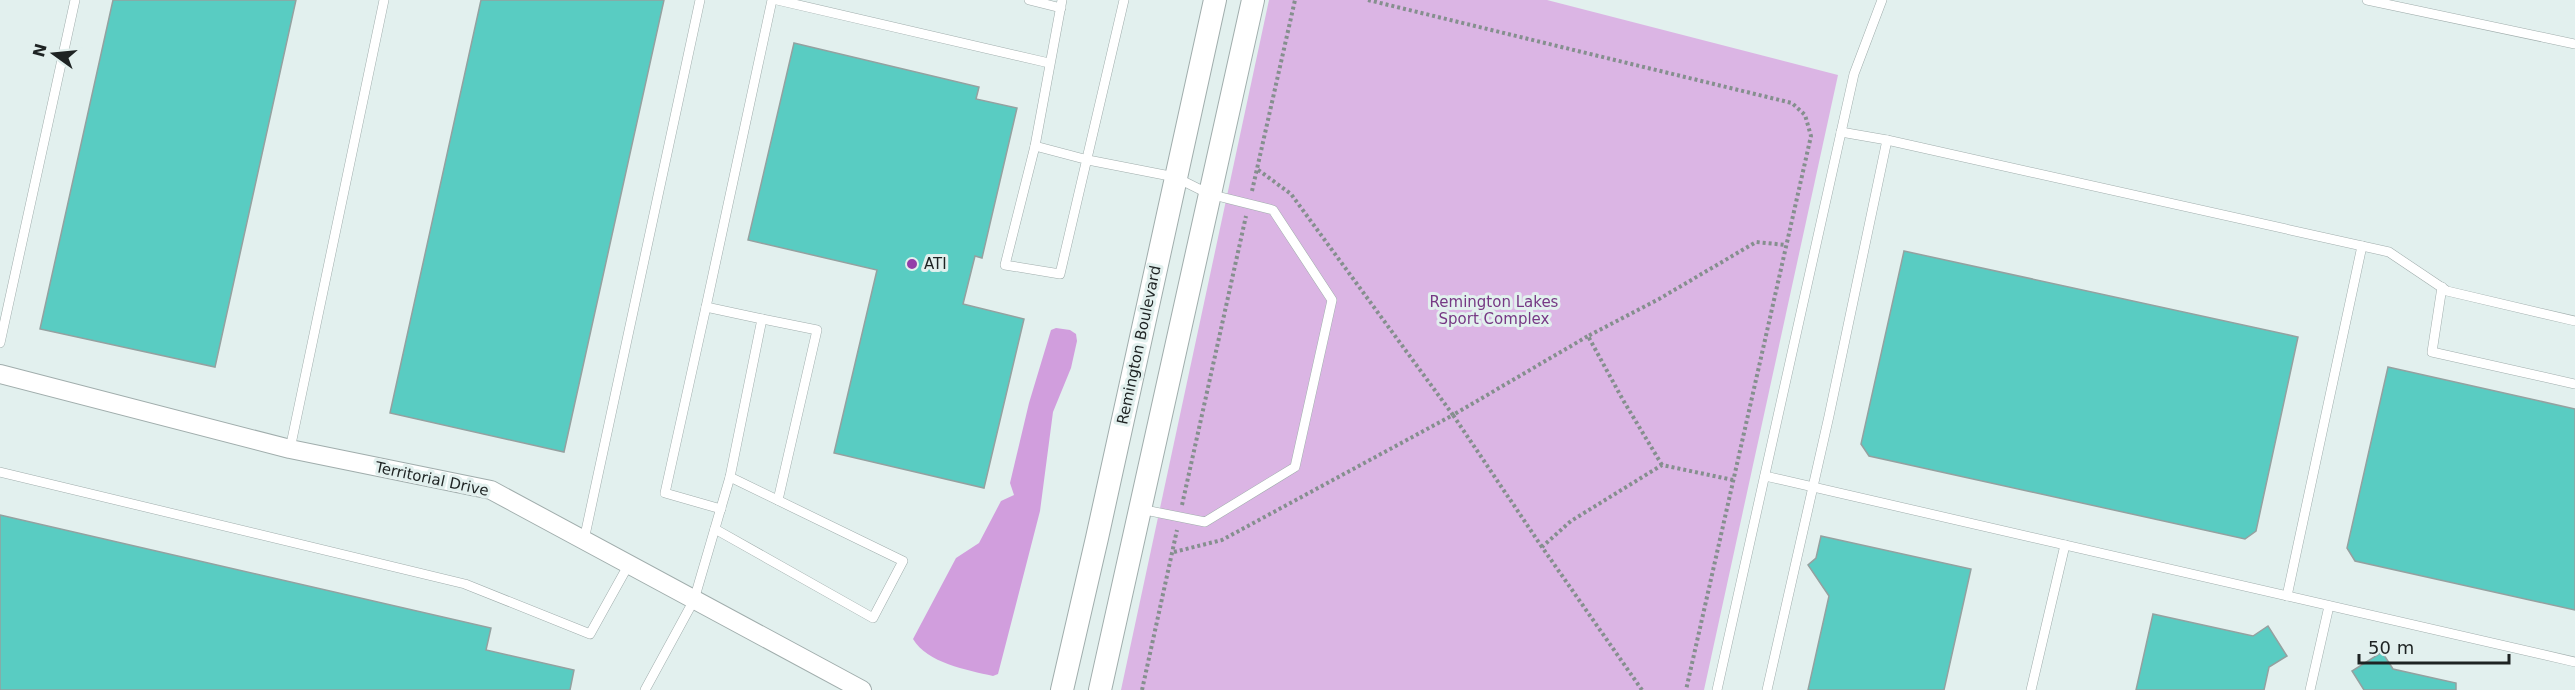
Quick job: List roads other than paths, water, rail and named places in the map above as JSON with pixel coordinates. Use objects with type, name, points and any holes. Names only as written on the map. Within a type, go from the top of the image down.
[{"type":"street","name":"Remington Boulevard","points":[[1062,690],[1215,0]]},
{"type":"street","points":[[1100,690],[1253,0]]},
{"type":"street","name":"Territorial Drive","points":[[0,374],[290,449],[491,490],[862,690]]},
{"type":"lane","points":[[0,343],[75,0]]},
{"type":"lane","points":[[290,449],[384,0]]},
{"type":"lane","points":[[584,540],[700,0]]},
{"type":"lane","points":[[721,509],[665,493],[772,0]]},
{"type":"lane","points":[[777,0],[1049,63]]},
{"type":"lane","points":[[1029,0],[1061,4],[1035,146],[1005,265],[1060,274],[1124,0]]},
{"type":"lane","points":[[1717,690],[1854,74],[1882,0]]},
{"type":"lane","points":[[2367,0],[2575,44]]},
{"type":"lane","points":[[1841,132],[1887,140],[2389,252],[2447,291],[2575,321]]},
{"type":"lane","points":[[1767,690],[1814,487],[1887,140]]},
{"type":"lane","points":[[1035,146],[1088,160],[1175,177],[1209,194],[1273,210],[1332,300],[1295,467],[1205,522],[1140,509]]},
{"type":"lane","points":[[2286,596],[2362,246]]},
{"type":"lane","points":[[2442,287],[2432,352],[2575,384]]},
{"type":"lane","points":[[706,307],[817,330],[778,500]]},
{"type":"lane","points":[[649,688],[694,600],[730,477],[762,319]]},
{"type":"lane","points":[[0,472],[465,584],[590,634],[629,564]]},
{"type":"lane","points":[[1765,476],[2575,662]]},
{"type":"lane","points":[[715,529],[873,618],[903,561],[730,477]]},
{"type":"lane","points":[[2031,690],[2065,545]]},
{"type":"lane","points":[[2310,690],[2329,606]]},
{"type":"place","name":"ATI","points":[[912,264]]},
{"type":"park label","name":"Remington Lakes Sport Complex","points":[[1494,310]]}]
